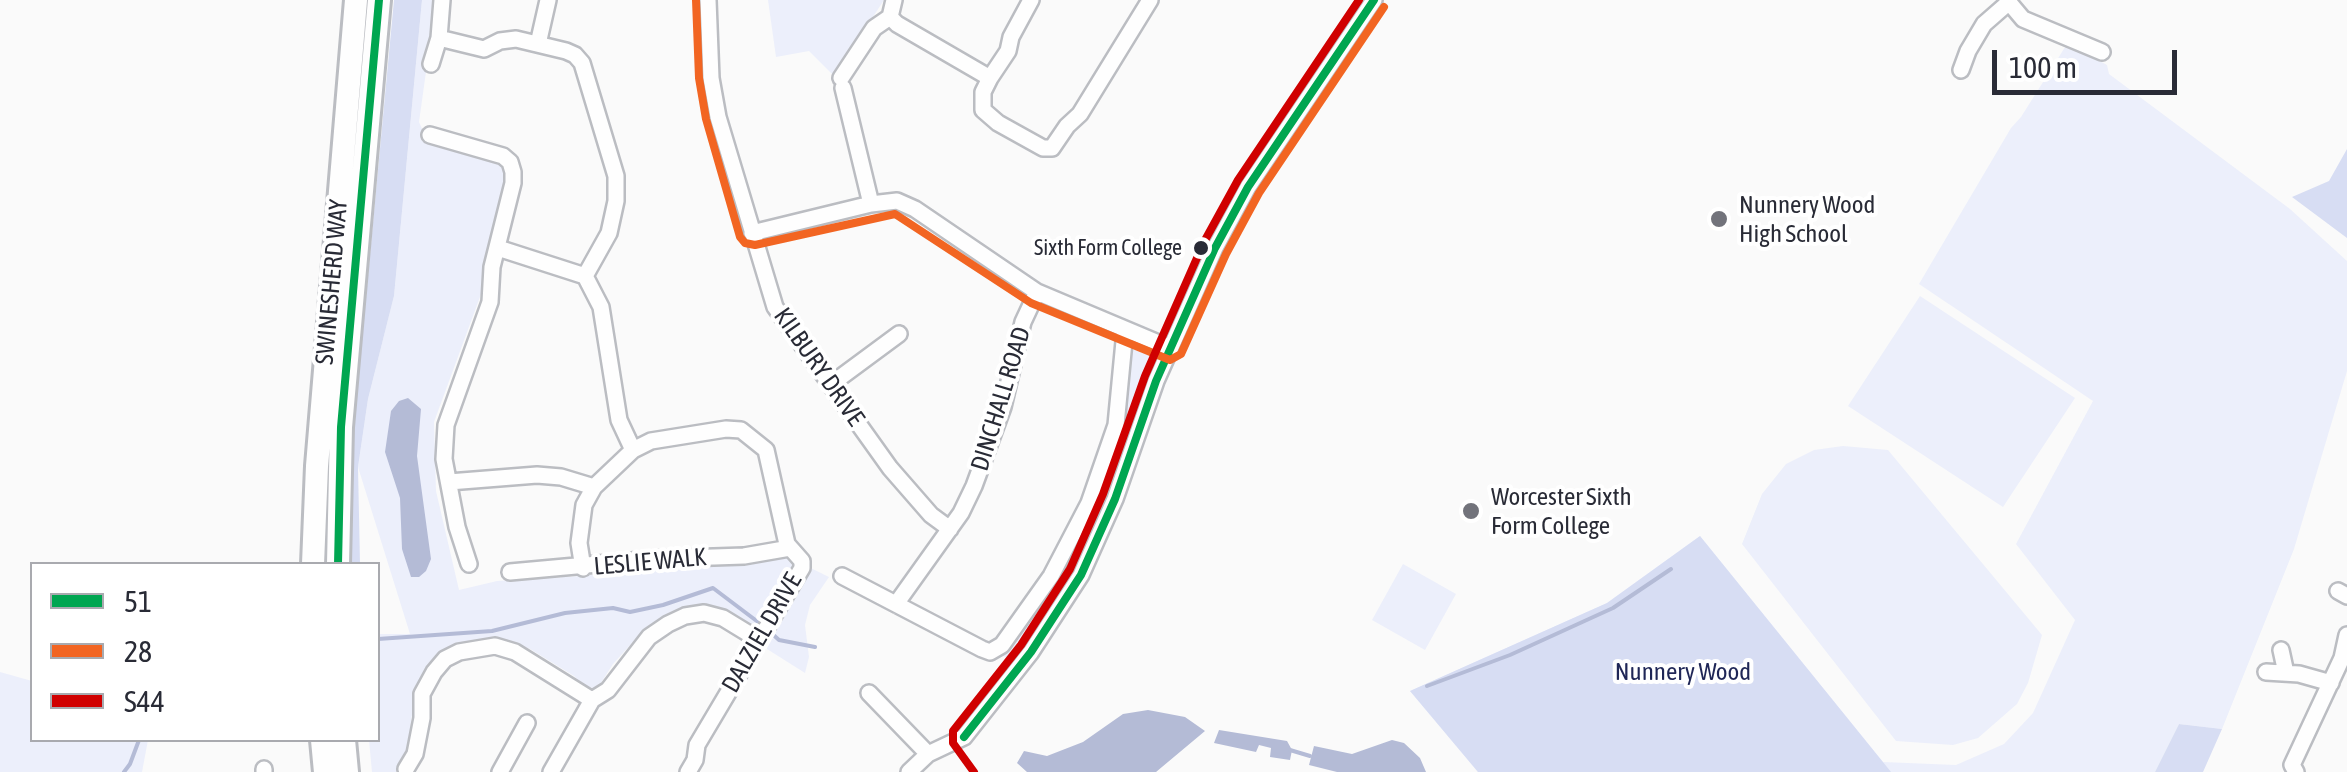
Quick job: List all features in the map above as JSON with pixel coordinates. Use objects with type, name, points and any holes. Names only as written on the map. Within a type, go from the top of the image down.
[{"type":"highway","name":"SWINESHERD WAY","points":[[313,562],[316,466],[356,0]]},
{"type":"highway","name":"SWINESHERD WAY","points":[[338,562],[341,426],[379,0]]},
{"type":"highway","points":[[322,742],[325,772]]},
{"type":"highway","points":[[344,742],[347,772]]},
{"type":"street","points":[[431,64],[439,38],[442,0]]},
{"type":"street","points":[[538,44],[548,0]]},
{"type":"street","name":"KILBURY DRIVE","points":[[708,0],[711,78],[718,117],[775,307],[890,468],[931,514],[950,529]]},
{"type":"street","points":[[1031,0],[1011,37],[1008,51],[990,78],[982,102],[984,110],[1043,148],[1052,148],[1080,114],[1150,0]]},
{"type":"street","points":[[909,772],[928,754],[964,737],[1031,652],[1081,575],[1115,499],[1170,348],[1215,248],[1248,188],[1374,0]]},
{"type":"street","points":[[1961,70],[1984,24],[2008,2],[2023,19],[2102,52]]},
{"type":"street","points":[[872,204],[842,83],[874,28],[892,8]]},
{"type":"street","points":[[892,8],[897,24],[990,78]]},
{"type":"street","points":[[439,38],[484,49],[508,38],[576,55],[582,63],[616,176],[614,218],[585,276]]},
{"type":"street","points":[[430,134],[489,150],[510,162],[513,183],[492,266],[490,302],[446,425],[444,459],[456,527],[469,564]]},
{"type":"street","points":[[752,233],[872,204],[906,204],[1037,292],[1170,348]]},
{"type":"street","points":[[498,248],[585,276],[600,308],[622,431],[633,450]]},
{"type":"street","name":"DINCHALL ROAD","points":[[896,604],[950,529],[974,486],[992,438],[1020,332],[1037,292]]},
{"type":"street","points":[[842,576],[990,652],[1009,636],[1067,550],[1088,503],[1116,425],[1125,331]]},
{"type":"street","points":[[830,385],[899,334]]},
{"type":"street","name":"DALZIEL DRIVE","points":[[594,487],[633,450],[652,441],[741,430],[766,450],[790,548],[802,561],[802,568],[697,745],[688,772]]},
{"type":"street","points":[[449,482],[537,475],[594,487],[580,524],[583,568]]},
{"type":"street","name":"LESLIE WALK","points":[[510,572],[652,559],[744,556],[790,548]]},
{"type":"street","points":[[551,772],[592,700],[608,690],[649,637],[685,616],[704,613],[764,633]]},
{"type":"street","points":[[2296,772],[2292,765],[2347,636]]},
{"type":"street","points":[[406,769],[415,754],[422,694],[434,672],[459,652],[496,646],[515,652],[592,700]]},
{"type":"street","points":[[2281,650],[2286,673]]},
{"type":"street","points":[[2266,672],[2330,683]]},
{"type":"street","points":[[869,693],[928,754]]},
{"type":"street","points":[[504,771],[527,723]]},
{"type":"green space","points":[[394,0],[422,0],[394,296],[368,399],[358,467],[360,562],[348,562],[350,467]]},
{"type":"green space","points":[[422,0],[436,0],[419,122],[424,133],[507,165],[485,262],[484,286],[434,422],[436,491],[459,590],[497,581],[581,576],[648,566],[683,570],[784,555],[829,577],[810,605],[805,625],[809,657],[805,673],[767,649],[752,627],[704,606],[677,610],[643,631],[597,689],[584,686],[530,649],[506,640],[485,640],[459,646],[417,690],[410,746],[396,772],[372,772],[369,742],[380,742],[380,634],[410,634],[358,467],[368,399],[394,296]]},
{"type":"green space","points":[[768,0],[884,0],[834,76],[809,51],[776,57]]},
{"type":"green space","points":[[2067,44],[2107,65],[2109,74],[2290,209],[2347,261],[2347,371],[2294,549],[2222,729],[2179,724],[2155,772],[1478,772],[1410,691],[1607,603],[1700,536],[1883,762],[1956,765],[2004,744],[2033,713],[2075,620],[2016,544],[2093,401],[1919,284],[2011,128]]},
{"type":"green space","points":[[2347,149],[2347,238],[2292,197],[2329,181]]},
{"type":"green space","points":[[1920,296],[2075,398],[2003,507],[1848,406]]},
{"type":"green space","points":[[1130,347],[1148,347],[1154,359],[1097,517],[1050,605],[1015,654],[1003,656],[1056,577],[1117,443],[1125,414]]},
{"type":"green space","points":[[1843,446],[1888,450],[2042,635],[2028,683],[2017,704],[1978,738],[1953,745],[1896,741],[1742,544],[1762,494],[1786,464],[1814,450]]},
{"type":"green space","name":"Nunnery Wood","points":[[1700,536],[1891,772],[1478,772],[1410,691],[1607,603]]},
{"type":"green space","points":[[1403,564],[1456,594],[1425,650],[1372,620]]},
{"type":"green space","points":[[0,672],[30,680],[30,742],[148,742],[142,772],[0,772]]},
{"type":"green space","points":[[2179,724],[2222,729],[2203,772],[2155,772]]},
{"type":"shaded area","points":[[408,398],[421,409],[417,456],[431,559],[419,577],[411,577],[402,549],[400,498],[385,452],[391,411],[399,401]]},
{"type":"shaded area","points":[[1148,710],[1185,717],[1205,731],[1156,772],[1027,772],[1017,763],[1024,751],[1047,756],[1083,742],[1123,714]]},
{"type":"shaded area","points":[[1219,730],[1287,741],[1292,750],[1290,760],[1270,757],[1271,748],[1259,745],[1256,752],[1214,743]]},
{"type":"shaded area","points":[[1392,740],[1404,743],[1420,758],[1426,772],[1337,772],[1309,765],[1314,746],[1352,754]]},
{"type":"waterway","points":[[1427,686],[1510,655],[1613,608],[1671,569]]},
{"type":"waterway","points":[[380,639],[492,631],[565,613],[613,608],[630,612],[713,588],[762,625]]},
{"type":"waterway","points":[[769,631],[779,640],[815,647]]},
{"type":"waterway","points":[[124,772],[138,742]]},
{"type":"waterway","points":[[1290,750],[1310,756]]},
{"type":"transit line","name":"51","points":[[338,562],[341,427],[379,0]]},
{"type":"transit line","name":"28","points":[[696,0],[699,78],[706,119],[745,243],[755,245],[895,214],[1031,303],[1170,360],[1181,354],[1226,254],[1259,193],[1384,7]]},
{"type":"transit line","name":"S44","points":[[974,772],[953,743],[953,731],[1021,645],[1070,569],[1103,494],[1145,376],[1204,242],[1238,180],[1359,0]]},
{"type":"transit line","name":"51","points":[[964,737],[1031,652],[1081,575],[1115,499],[1156,381],[1215,248],[1248,187],[1374,0]]},
{"type":"place","name":"Nunnery Wood High School","points":[[1719,219]]},
{"type":"place","name":"Sixth Form College","points":[[1201,248]]},
{"type":"place","name":"Worcester Sixth Form College","points":[[1471,511]]}]
